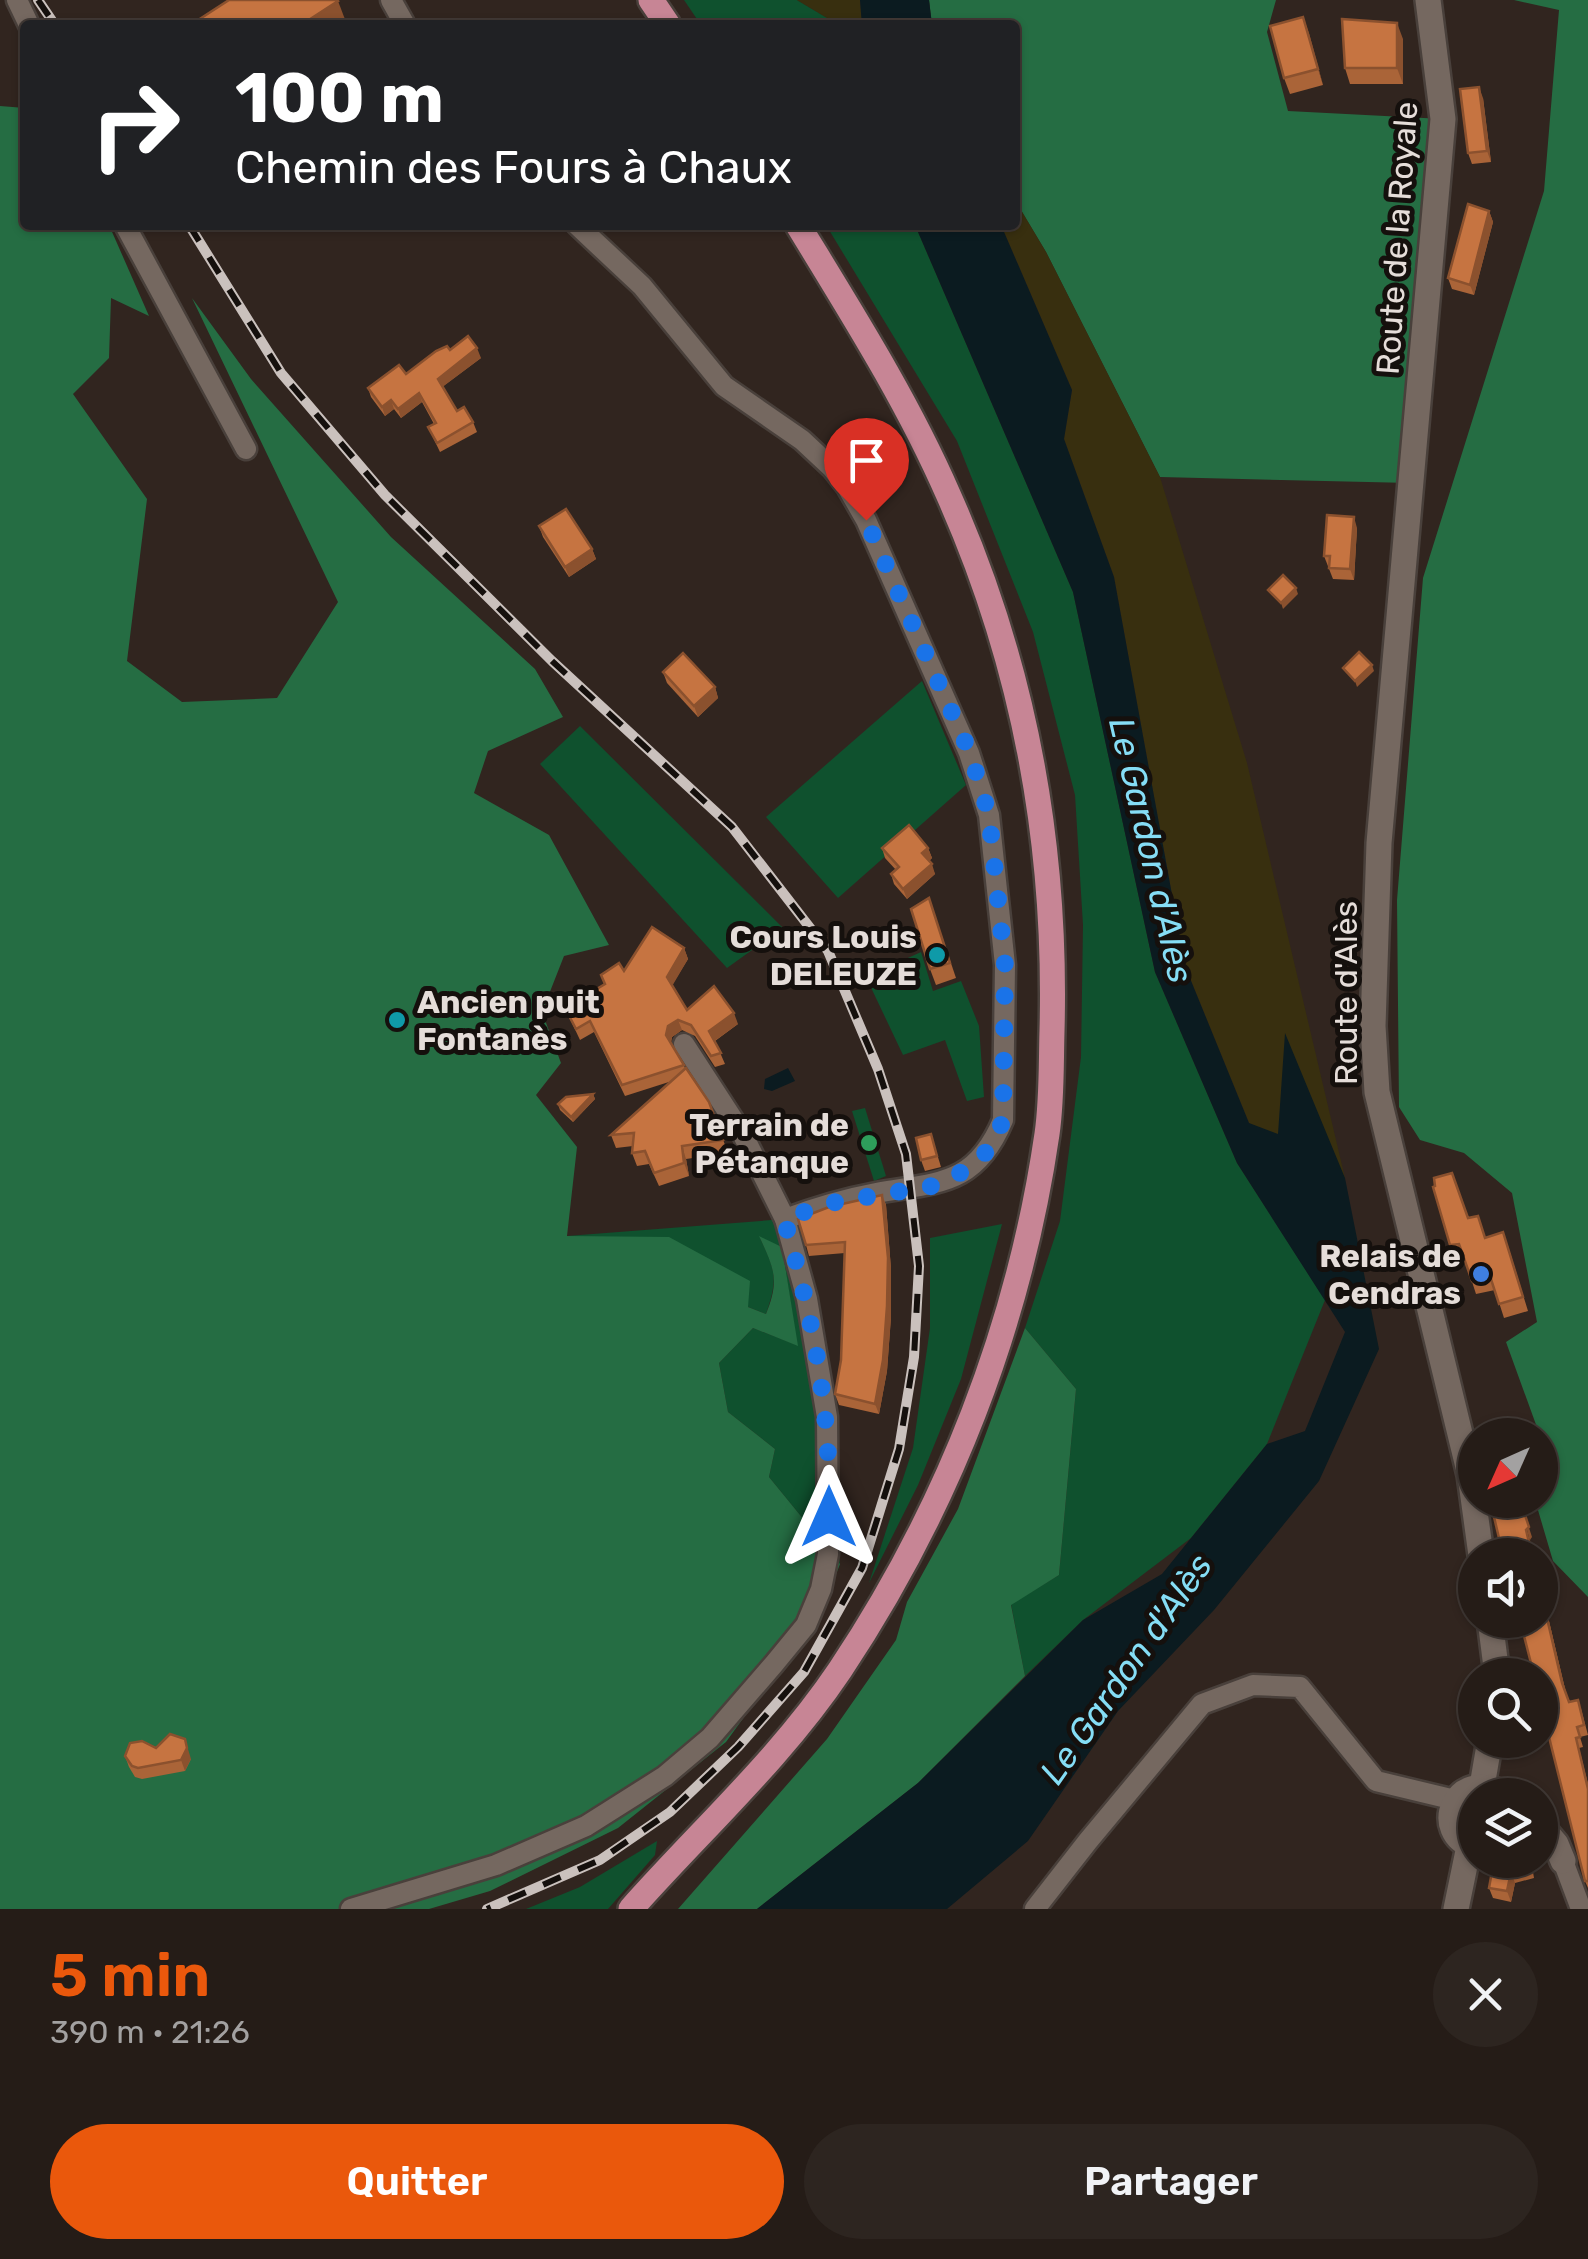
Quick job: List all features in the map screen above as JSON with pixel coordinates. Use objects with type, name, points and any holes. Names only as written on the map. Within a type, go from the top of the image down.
[{"type":"main road","name":"Route de la Royale","points":[[1417,421],[1443,119],[1428,0]]},
{"type":"main road","points":[[631,1909],[802,1721],[871,1621],[932,1513],[983,1393],[1021,1268],[1048,1129],[1054,986],[1052,917],[1037,785],[1012,672],[975,559],[948,494],[883,368],[801,230]]},
{"type":"main road","name":"Route d'Alès","points":[[1417,421],[1379,843],[1373,1026],[1377,1092],[1470,1475],[1479,1538]]},
{"type":"main road","points":[[1458,1797],[1451,1822],[1458,1836]]},
{"type":"main road","points":[[1558,1849],[1563,1861]]},
{"type":"main road","points":[[1558,1858],[1563,1861]]},
{"type":"main road","points":[[1456,1909],[1464,1878]]},
{"type":"street","points":[[129,230],[246,449]]},
{"type":"street","points":[[582,230],[642,286],[712,374],[802,440],[848,487],[906,608],[982,784],[999,889],[1005,965],[1003,1120],[994,1143],[977,1162],[949,1180],[863,1196],[784,1219]]},
{"type":"street","points":[[352,1909],[496,1865],[586,1826],[665,1776],[710,1738],[806,1625],[821,1588],[828,1554],[827,1417],[808,1298],[784,1219],[743,1135],[684,1044]]},
{"type":"street","points":[[1035,1909],[1202,1704],[1253,1685],[1300,1687],[1376,1781],[1455,1800]]},
{"type":"street","points":[[1563,1861],[1582,1909]]},
{"type":"green space","points":[[684,0],[797,0],[831,20],[698,20]]},
{"type":"green space","points":[[929,0],[1276,0],[1267,32],[1288,111],[1443,119],[1411,483],[1160,477],[1020,208],[1020,20],[931,20]]},
{"type":"green space","points":[[1514,0],[1588,0],[1588,1597],[1558,1566],[1558,1538],[1546,1538],[1540,1518],[1558,1518],[1558,1418],[1534,1418],[1506,1342],[1537,1322],[1512,1193],[1464,1153],[1420,1140],[1399,1107],[1397,900],[1423,578],[1544,191],[1559,10]]},
{"type":"green space","points":[[0,106],[20,108],[20,230],[111,230],[149,316],[111,298],[109,358],[73,394],[147,499],[127,661],[182,702],[277,698],[338,602],[192,298],[251,379],[391,537],[535,669],[563,717],[488,751],[474,793],[549,835],[609,945],[564,956],[542,1012],[561,1063],[536,1095],[577,1147],[567,1236],[669,1237],[750,1281],[748,1307],[766,1314],[773,1292],[773,1274],[759,1236],[782,1247],[798,1346],[753,1328],[719,1363],[728,1412],[775,1449],[769,1477],[840,1564],[823,1608],[726,1742],[618,1828],[490,1891],[429,1909],[0,1909]]},
{"type":"green space","points":[[829,230],[917,230],[1073,592],[1155,972],[1237,1163],[1325,1300],[1267,1444],[1191,1538],[1083,1620],[1025,1676],[1011,1604],[1059,1575],[1076,1389],[1025,1328],[1060,1221],[1081,1057],[1083,925],[1075,795],[1033,632],[957,441]]},
{"type":"green space","points":[[922,681],[966,785],[838,898],[766,817]]},
{"type":"green space","points":[[580,726],[783,928],[727,968],[540,764]]},
{"type":"green space","points":[[921,952],[933,991],[961,981],[979,1026],[984,1097],[967,1101],[945,1040],[903,1055],[866,977]]},
{"type":"green space","name":"Terrain de Pétanque","points":[[865,1108],[886,1176],[874,1181],[852,1111]]},
{"type":"green space","points":[[785,1219],[840,1564],[769,1477],[775,1449],[728,1412],[719,1363],[753,1328],[797,1345],[782,1247],[760,1238],[774,1275],[766,1314],[567,1236]]},
{"type":"green space","points":[[1002,1224],[961,1379],[918,1485],[869,1583],[913,1448],[930,1328],[930,1238]]},
{"type":"green space","points":[[1025,1328],[1076,1389],[1059,1575],[1011,1605],[1025,1676],[918,1783],[757,1909],[678,1909],[827,1739],[896,1640],[907,1602],[958,1509]]},
{"type":"green space","points":[[657,1841],[655,1855],[608,1909],[526,1909],[580,1887]]},
{"type":"sand","points":[[797,0],[860,0],[862,20],[831,20]]},
{"type":"sand","points":[[1020,208],[1160,477],[1247,763],[1345,1178],[1294,1153],[1249,1123],[1185,966],[1114,577],[1064,439],[1072,390],[1003,230],[1020,230]]},
{"type":"water","points":[[860,0],[929,0],[931,20],[862,20]]},
{"type":"water","name":"Le Gardon d'Alès","points":[[917,230],[1003,230],[1072,390],[1064,439],[1114,577],[1185,966],[1249,1123],[1278,1134],[1285,1033],[1345,1178],[1379,1349],[1319,1481],[1214,1610],[1118,1711],[1028,1841],[947,1909],[757,1909],[918,1783],[1083,1620],[1162,1574],[1267,1444],[1305,1431],[1345,1332],[1237,1163],[1155,972],[1073,592]]},
{"type":"water","points":[[788,1068],[795,1081],[772,1091],[764,1089],[765,1079]]},
{"type":"building","points":[[229,0],[338,1],[309,20],[198,20]]},
{"type":"building","points":[[1303,17],[1318,69],[1284,78],[1270,26]]},
{"type":"building","points":[[1342,19],[1397,23],[1397,68],[1345,68]]},
{"type":"building","points":[[1479,87],[1487,151],[1468,153],[1460,89]]},
{"type":"building","points":[[1468,204],[1489,211],[1470,285],[1448,278]]},
{"type":"building","points":[[468,336],[477,348],[438,379],[457,411],[464,407],[473,422],[437,443],[428,427],[436,423],[419,393],[398,409],[391,400],[382,407],[368,388],[399,365],[406,374],[436,351],[447,346],[450,350]]},
{"type":"building","points":[[566,509],[592,549],[565,567],[539,526]]},
{"type":"building","points":[[1327,515],[1354,517],[1350,569],[1329,568],[1330,556],[1324,556]]},
{"type":"building","points":[[1283,575],[1296,588],[1281,603],[1268,590]]},
{"type":"building","points":[[1359,652],[1372,665],[1355,681],[1343,668]]},
{"type":"building","points":[[683,653],[715,687],[694,706],[663,672]]},
{"type":"building","points":[[909,825],[928,848],[922,853],[932,864],[903,889],[891,874],[899,867],[882,848]]},
{"type":"building","points":[[929,898],[950,963],[930,969],[911,909]]},
{"type":"building","points":[[652,927],[684,948],[667,977],[687,1010],[714,986],[734,1013],[709,1031],[721,1053],[711,1056],[691,1025],[678,1020],[668,1026],[666,1035],[684,1065],[622,1085],[590,1021],[576,1029],[565,1008],[605,984],[601,975],[619,963],[624,971]]},
{"type":"building","points":[[686,1068],[709,1102],[723,1140],[682,1146],[684,1163],[654,1173],[645,1151],[632,1153],[634,1133],[611,1135]]},
{"type":"building","points":[[593,1094],[571,1117],[558,1104],[566,1097]]},
{"type":"building","points":[[931,1134],[937,1156],[921,1160],[916,1138]]},
{"type":"building","points":[[1452,1173],[1468,1218],[1478,1216],[1485,1238],[1503,1232],[1523,1297],[1499,1304],[1490,1276],[1472,1281],[1459,1244],[1450,1245],[1433,1187],[1434,1178]]},
{"type":"building","points":[[882,1195],[888,1258],[887,1306],[875,1404],[835,1394],[841,1360],[845,1242],[806,1245],[798,1219],[829,1207]]},
{"type":"building","points":[[1494,1518],[1526,1518],[1528,1538],[1499,1538]]},
{"type":"building","points":[[1525,1638],[1552,1638],[1556,1658],[1530,1658]]},
{"type":"building","points":[[1558,1666],[1569,1702],[1578,1700],[1584,1725],[1577,1727],[1580,1737],[1576,1738],[1588,1789],[1585,1881],[1554,1758],[1558,1758]]},
{"type":"building","points":[[170,1734],[185,1739],[187,1748],[181,1760],[138,1768],[125,1756],[130,1743],[142,1741],[156,1748]]},
{"type":"building","points":[[1491,1878],[1510,1878],[1507,1891],[1489,1888]]},
{"type":"railway","points":[[38,0],[52,20]]},
{"type":"railway","points":[[192,230],[281,373],[385,495],[552,661],[732,827],[828,951],[878,1069],[906,1154],[919,1266],[914,1357],[899,1449],[862,1568],[804,1672],[738,1747],[670,1812],[600,1860],[487,1909]]},
{"type":"place","name":"Cours Louis DELEUZE","points":[[937,955]]},
{"type":"place","name":"Ancien puit Fontanès","points":[[397,1020]]},
{"type":"place","name":"Terrain de Pétanque","points":[[869,1143]]},
{"type":"place","name":"Relais de Cendras","points":[[1481,1274]]},
{"type":"route","points":[[829,1517],[827,1417],[820,1361],[808,1298],[784,1219],[830,1203],[949,1180],[977,1162],[994,1143],[1003,1120],[1005,965],[999,889],[982,784],[866,520]]}]
